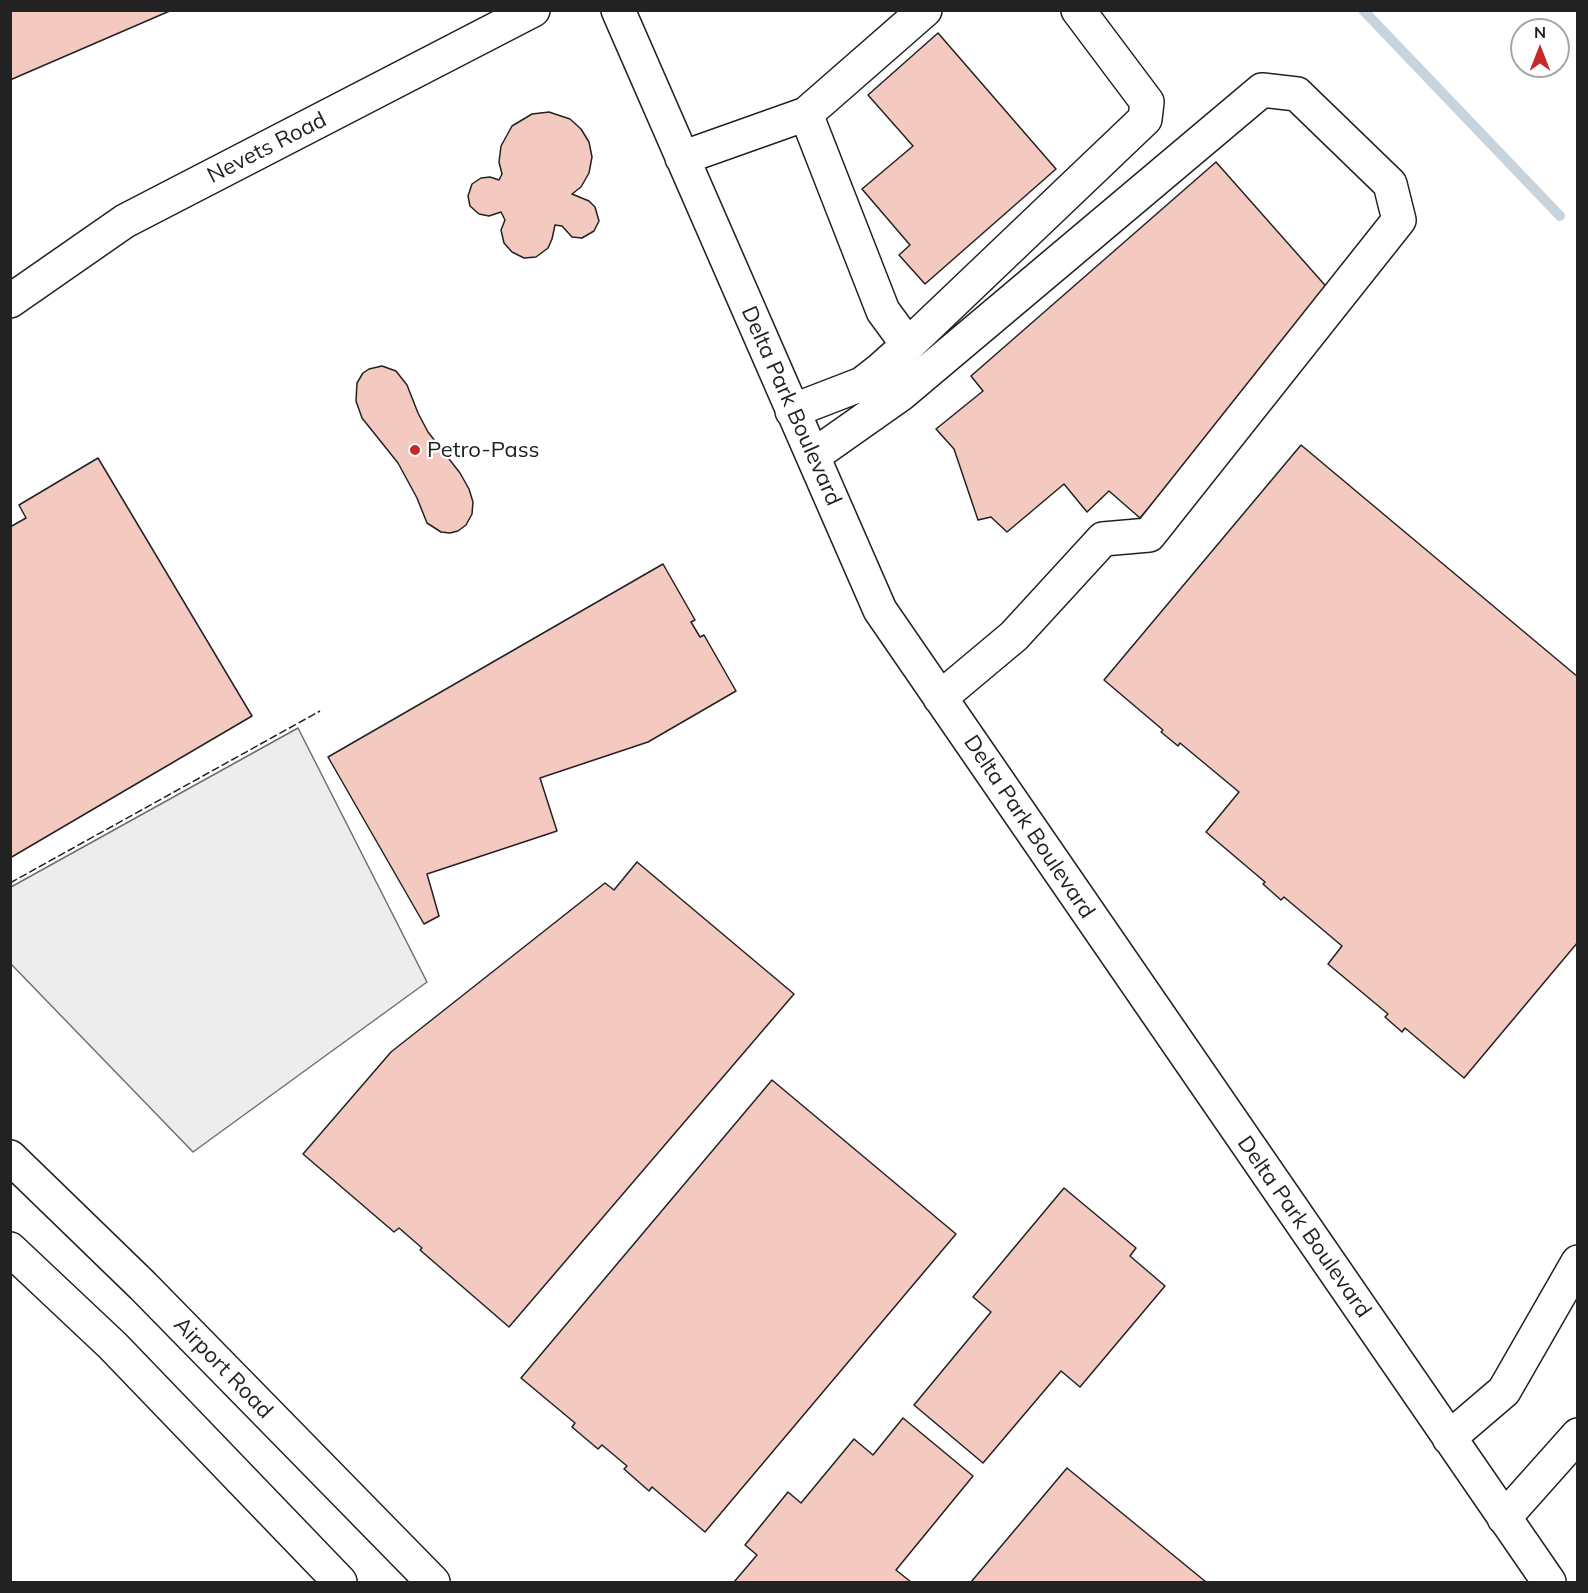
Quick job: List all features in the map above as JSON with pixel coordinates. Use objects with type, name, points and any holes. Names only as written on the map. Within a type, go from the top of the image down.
[{"type":"street","name":"Nevets Road","points":[[10,301],[125,221],[533,10]]},
{"type":"street","name":"Delta Park Boulevard","points":[[618,10],[880,610],[1549,1582]]},
{"type":"street","points":[[682,158],[806,114],[925,10]]},
{"type":"street","points":[[792,411],[862,384],[908,345],[1145,119],[1147,102],[1077,10]]},
{"type":"street","points":[[813,456],[901,394],[1262,90],[1297,94],[1390,184],[1398,220],[1149,535],[1103,539],[1014,636],[940,698]]},
{"type":"street","points":[[806,114],[883,311],[908,345]]},
{"type":"street","name":"Airport Road","points":[[10,1157],[143,1286],[433,1582]]},
{"type":"street","points":[[10,1249],[113,1347],[340,1582]]},
{"type":"street","points":[[1449,1438],[1504,1391],[1578,1262]]},
{"type":"street","points":[[1504,1518],[1574,1446]]},
{"type":"shaded area","points":[[298,728],[427,982],[193,1152],[11,964],[11,887]]},
{"type":"building","points":[[10,10],[172,10],[10,80]]},
{"type":"building","points":[[938,33],[1056,169],[925,284],[899,255],[910,245],[862,189],[913,146],[868,95]]},
{"type":"building","points":[[549,112],[570,119],[581,129],[589,142],[592,157],[589,173],[581,187],[572,194],[589,201],[595,207],[599,221],[594,231],[582,238],[572,237],[562,226],[555,225],[548,248],[536,257],[524,258],[512,252],[504,243],[501,230],[505,220],[501,212],[489,216],[479,214],[470,206],[468,196],[472,184],[481,178],[490,177],[499,180],[502,174],[499,162],[501,146],[512,126],[532,114]]},
{"type":"building","points":[[1216,162],[1331,292],[1140,518],[1109,491],[1087,512],[1064,484],[1007,532],[991,517],[978,520],[954,449],[936,429],[983,391],[971,376]]},
{"type":"building","points":[[382,366],[396,371],[407,385],[428,432],[460,473],[469,489],[473,502],[472,514],[466,525],[458,531],[441,532],[427,523],[417,498],[398,463],[362,418],[356,401],[357,383],[363,373]]},
{"type":"building","points":[[1301,445],[1578,677],[1578,942],[1464,1078],[1405,1028],[1402,1032],[1385,1017],[1388,1014],[1328,964],[1342,946],[1284,897],[1281,900],[1263,884],[1265,882],[1206,832],[1239,792],[1180,743],[1178,746],[1161,732],[1163,730],[1104,680]]},
{"type":"building","points":[[98,458],[252,716],[10,858],[10,527],[26,518],[19,505]]},
{"type":"building","points":[[663,564],[695,620],[691,622],[700,637],[704,635],[736,691],[648,742],[540,778],[557,831],[427,874],[439,916],[424,924],[328,757]]},
{"type":"building","points":[[637,862],[794,994],[509,1327],[420,1250],[422,1248],[399,1228],[394,1232],[303,1154],[391,1052],[605,883],[614,890]]},
{"type":"building","points":[[772,1080],[956,1234],[705,1532],[652,1487],[649,1491],[624,1469],[627,1466],[602,1445],[598,1449],[572,1427],[575,1423],[521,1378]]},
{"type":"building","points":[[1064,1188],[1136,1248],[1130,1256],[1165,1286],[1080,1387],[1061,1371],[983,1463],[914,1405],[991,1312],[973,1297]]},
{"type":"building","points":[[903,1418],[973,1476],[896,1570],[911,1582],[734,1582],[757,1555],[745,1545],[788,1492],[801,1503],[854,1439],[873,1455]]},
{"type":"building","points":[[1067,1468],[1206,1582],[971,1582]]},
{"type":"waterway","points":[[1363,10],[1560,216]]},
{"type":"fence","points":[[10,883],[320,711]]},
{"type":"place","name":"Petro-Pass","points":[[415,450]]}]
